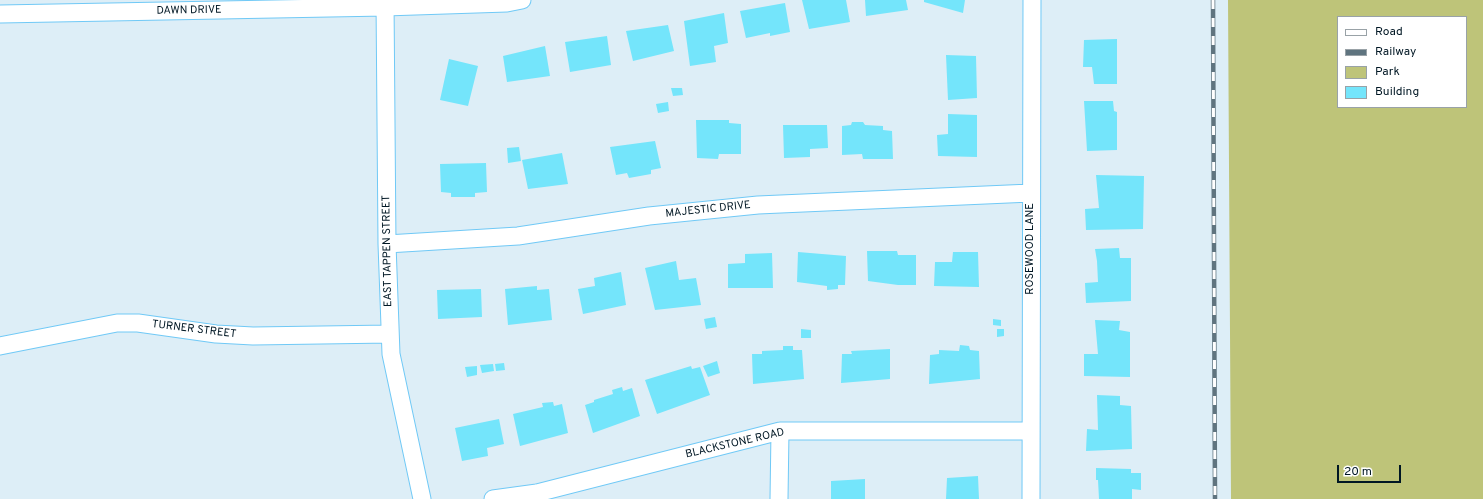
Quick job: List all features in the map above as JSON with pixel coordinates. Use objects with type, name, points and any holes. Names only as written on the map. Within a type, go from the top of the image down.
[{"type":"street","name":"DAWN DRIVE","points":[[0,14],[385,4],[507,3],[522,0]]},
{"type":"street","name":"ROSEWOOD LANE","points":[[1031,499],[1032,0]]},
{"type":"street","name":"EAST TAPPEN STREET","points":[[385,4],[387,244],[391,354],[422,499]]},
{"type":"street","name":"MAJESTIC DRIVE","points":[[387,244],[518,236],[649,216],[758,205],[1031,193]]},
{"type":"street","name":"TURNER STREET","points":[[0,346],[117,323],[138,323],[216,334],[253,336],[390,334]]},
{"type":"street","name":"BLACKSTONE ROAD","points":[[493,499],[537,496],[780,431],[1031,432]]},
{"type":"street","points":[[779,499],[780,431]]},
{"type":"green space","points":[[1228,0],[1483,0],[1483,499],[1231,499]]},
{"type":"building","points":[[802,0],[846,0],[850,22],[809,29]]},
{"type":"building","points":[[865,0],[906,0],[908,10],[866,16]]},
{"type":"building","points":[[924,0],[965,0],[963,13],[924,2]]},
{"type":"building","points":[[785,3],[790,32],[770,36],[770,33],[746,38],[740,11]]},
{"type":"building","points":[[724,13],[728,43],[714,46],[716,62],[690,66],[684,21]]},
{"type":"building","points":[[668,25],[674,51],[633,61],[626,31]]},
{"type":"building","points":[[607,36],[611,65],[570,72],[565,42]]},
{"type":"building","points":[[1117,39],[1117,84],[1094,84],[1092,67],[1083,67],[1084,40]]},
{"type":"building","points":[[545,46],[550,76],[507,82],[503,56]]},
{"type":"building","points":[[946,55],[976,56],[977,98],[948,100]]},
{"type":"building","points":[[449,59],[478,66],[468,106],[440,100]]},
{"type":"building","points":[[671,88],[682,88],[683,95],[673,96]]},
{"type":"building","points":[[1084,101],[1113,101],[1114,111],[1117,112],[1117,150],[1087,151]]},
{"type":"building","points":[[668,102],[669,111],[658,113],[656,104]]},
{"type":"building","points":[[948,114],[977,115],[977,157],[938,156],[937,135],[948,134]]},
{"type":"building","points":[[696,120],[729,120],[729,123],[741,124],[741,154],[719,154],[718,159],[697,158]]},
{"type":"building","points":[[852,122],[863,122],[865,125],[883,126],[883,130],[892,131],[893,159],[863,159],[862,154],[842,155],[842,126],[851,125]]},
{"type":"building","points":[[783,125],[827,125],[828,148],[810,149],[810,157],[784,158]]},
{"type":"building","points":[[655,141],[661,168],[651,170],[651,174],[629,178],[627,173],[616,175],[610,147]]},
{"type":"building","points":[[519,147],[521,161],[508,163],[507,148]]},
{"type":"building","points":[[562,153],[568,184],[528,189],[522,160]]},
{"type":"building","points":[[486,163],[487,192],[475,193],[475,197],[451,197],[451,193],[441,192],[440,164]]},
{"type":"building","points":[[1096,175],[1144,176],[1143,229],[1086,230],[1085,209],[1099,208]]},
{"type":"building","points":[[1119,248],[1120,258],[1131,258],[1131,301],[1086,303],[1085,283],[1098,282],[1095,249]]},
{"type":"building","points":[[867,251],[897,251],[898,255],[916,255],[916,285],[898,285],[868,281]]},
{"type":"building","points":[[798,252],[846,256],[845,285],[838,285],[838,289],[827,290],[827,286],[797,282]]},
{"type":"building","points":[[953,252],[978,252],[979,287],[934,286],[935,262],[952,262]]},
{"type":"building","points":[[772,253],[773,288],[728,288],[728,264],[745,263],[745,254]]},
{"type":"building","points":[[676,261],[679,280],[696,278],[701,305],[655,310],[645,268]]},
{"type":"building","points":[[621,272],[626,305],[583,314],[578,289],[595,286],[594,278]]},
{"type":"building","points":[[537,286],[537,290],[549,289],[552,320],[508,325],[505,289]]},
{"type":"building","points":[[481,289],[482,317],[438,319],[437,290]]},
{"type":"building","points":[[715,317],[717,327],[706,329],[704,319]]},
{"type":"building","points":[[993,319],[1001,320],[1001,326],[993,325]]},
{"type":"building","points":[[1095,320],[1120,321],[1119,330],[1130,332],[1130,377],[1084,376],[1084,354],[1098,354]]},
{"type":"building","points":[[801,329],[811,330],[811,338],[801,338]]},
{"type":"building","points":[[997,329],[1004,329],[1004,336],[997,337]]},
{"type":"building","points":[[960,345],[969,346],[970,350],[979,351],[980,379],[929,384],[930,355],[939,354],[939,350],[959,351]]},
{"type":"building","points":[[783,346],[793,346],[793,350],[802,350],[804,379],[753,384],[752,354],[762,354],[762,351],[783,350]]},
{"type":"building","points":[[890,349],[890,379],[841,383],[842,354],[852,354],[851,351]]},
{"type":"building","points":[[717,361],[720,373],[708,377],[703,366]]},
{"type":"building","points":[[504,363],[505,370],[496,371],[495,364]]},
{"type":"building","points":[[493,364],[494,371],[482,373],[480,365]]},
{"type":"building","points":[[477,366],[477,375],[467,377],[465,367]]},
{"type":"building","points":[[691,366],[692,369],[700,367],[710,395],[657,414],[645,380]]},
{"type":"building","points":[[622,387],[623,391],[632,388],[640,416],[593,433],[585,405],[594,402],[594,400],[613,394],[612,390]]},
{"type":"building","points":[[1097,395],[1120,396],[1120,405],[1131,406],[1132,449],[1086,451],[1087,429],[1098,430]]},
{"type":"building","points":[[553,402],[554,406],[562,404],[568,433],[520,446],[513,414],[543,407],[542,403]]},
{"type":"building","points":[[499,419],[504,444],[487,448],[488,456],[462,461],[455,428]]},
{"type":"building","points":[[1096,468],[1131,469],[1131,473],[1141,473],[1141,490],[1132,489],[1132,499],[1099,499]]},
{"type":"building","points":[[978,476],[979,499],[946,499],[947,478]]},
{"type":"building","points":[[865,479],[865,499],[831,499],[831,481]]},
{"type":"railway","points":[[1213,0],[1215,499]]}]
